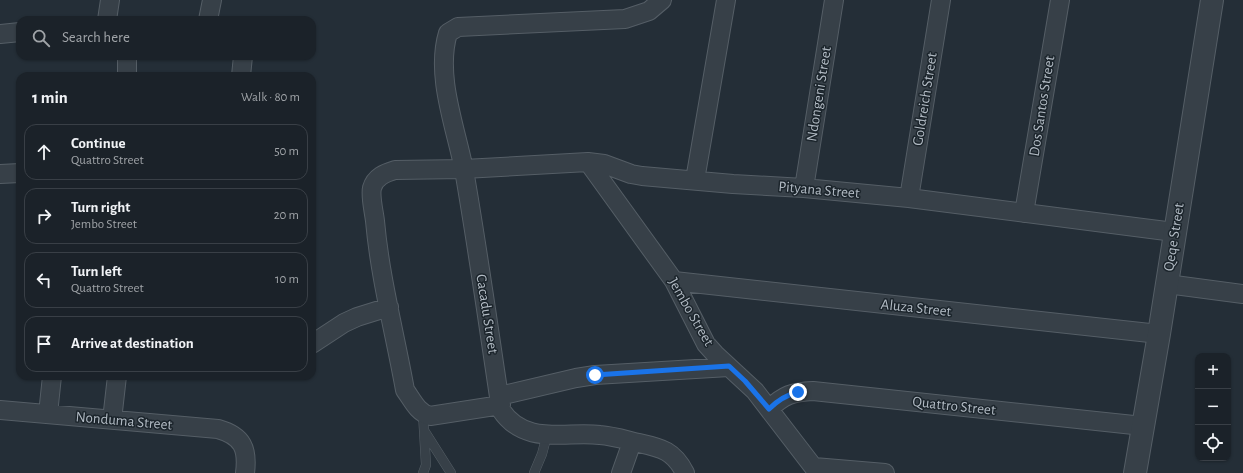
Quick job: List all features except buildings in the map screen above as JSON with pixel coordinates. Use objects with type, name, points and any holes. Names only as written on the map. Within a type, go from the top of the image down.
[{"type":"street","points":[[108,16],[110,0]]},
{"type":"street","points":[[209,16],[212,0]]},
{"type":"street","name":"Cacadu Street","points":[[662,0],[649,11],[625,19],[458,26],[448,33],[445,42],[444,54],[446,90],[464,169],[501,410],[507,419],[516,426],[530,432],[547,435],[600,435],[661,448],[676,458],[685,473]]},
{"type":"street","points":[[694,180],[726,0]]},
{"type":"street","name":"Ndongeni Street","points":[[804,188],[834,0]]},
{"type":"street","name":"Goldreich Street","points":[[909,198],[941,0]]},
{"type":"street","name":"Dos Santos Street","points":[[1024,213],[1060,0]]},
{"type":"street","name":"Qeqe Street","points":[[1135,473],[1159,334],[1212,0]]},
{"type":"street","points":[[0,34],[16,32]]},
{"type":"street","points":[[127,60],[127,72]]},
{"type":"street","points":[[241,72],[243,60]]},
{"type":"street","name":"Pityana Street","points":[[424,422],[406,390],[377,246],[372,188],[376,179],[384,173],[395,170],[464,169],[588,162],[604,164],[631,174],[642,176],[733,184],[804,188],[909,198],[1174,232]]},
{"type":"street","name":"Jembo Street","points":[[588,162],[674,281],[706,344],[750,386],[816,470]]},
{"type":"street","points":[[0,174],[16,173]]},
{"type":"street","name":"Aluza Street","points":[[674,281],[1159,334]]},
{"type":"street","points":[[1167,284],[1243,294]]},
{"type":"street","points":[[316,341],[350,320],[389,307]]},
{"type":"street","points":[[424,422],[430,416],[500,401],[576,378],[595,375],[729,366]]},
{"type":"street","points":[[48,414],[52,380]]},
{"type":"street","points":[[112,420],[117,380]]},
{"type":"street","name":"Quattro Street","points":[[769,409],[788,394],[813,391],[1143,426]]},
{"type":"street","name":"Nonduma Street","points":[[0,410],[218,429],[232,434],[243,445],[246,452],[245,473]]},
{"type":"street","points":[[622,473],[632,442]]},
{"type":"street","points":[[816,470],[885,473]]},
{"type":"lane","points":[[423,473],[426,465],[424,422]]},
{"type":"lane","points":[[424,422],[450,473]]},
{"type":"lane","points":[[534,473],[542,454],[547,435]]},
{"type":"route","points":[[595,375],[729,366],[755,391],[769,409],[788,394],[798,392]]}]
